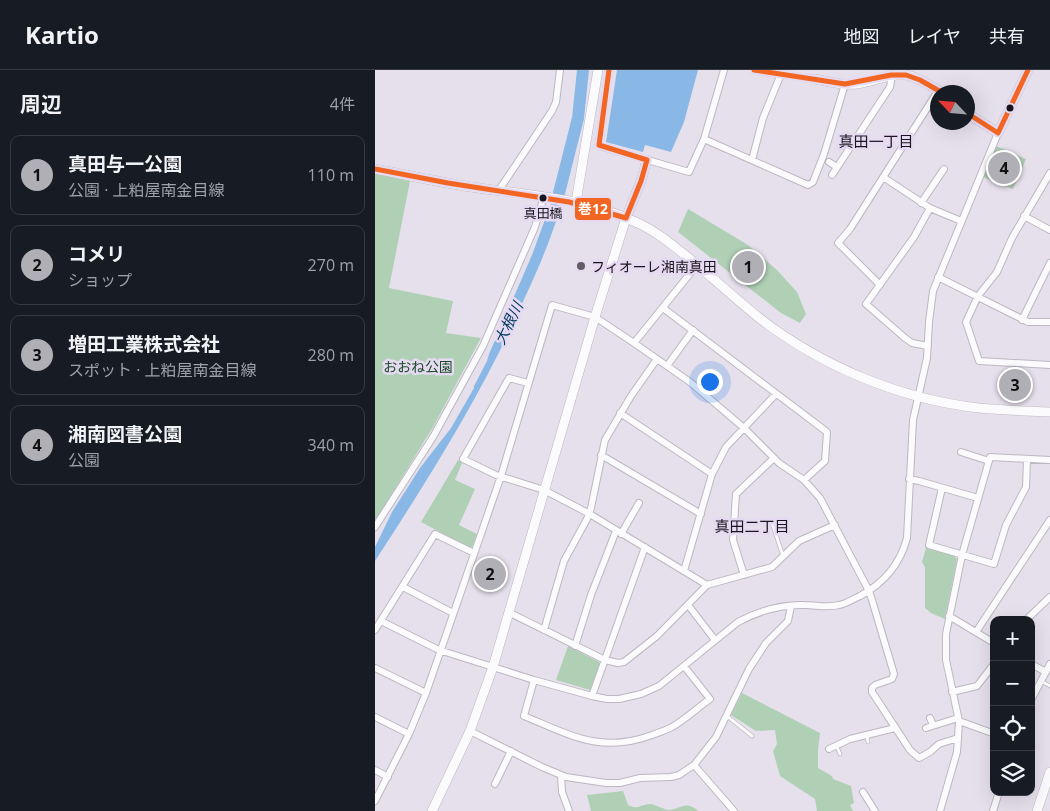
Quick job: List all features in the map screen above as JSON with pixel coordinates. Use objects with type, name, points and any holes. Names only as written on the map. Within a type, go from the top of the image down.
[{"type":"street","points":[[499,190],[552,111],[556,102],[560,70]]},
{"type":"street","points":[[574,202],[599,70]]},
{"type":"street","points":[[609,70],[599,145],[603,148],[689,172],[704,139],[724,70]]},
{"type":"street","points":[[755,70],[845,84],[906,75],[930,86]]},
{"type":"street","points":[[381,621],[439,650],[592,696],[619,699],[641,694],[659,686],[715,640],[753,614],[764,610],[791,606],[837,606],[869,591],[892,571],[904,549],[909,524],[909,480],[913,420],[926,367],[931,306],[938,277],[998,132],[1028,70]]},
{"type":"street","points":[[752,160],[763,118],[781,74]]},
{"type":"street","points":[[832,175],[890,86],[892,76]]},
{"type":"street","points":[[704,139],[809,185],[813,182],[824,154],[845,84]]},
{"type":"street","points":[[880,285],[838,243],[850,229],[930,107]]},
{"type":"street","points":[[975,118],[998,132]]},
{"type":"street","points":[[431,811],[470,731],[493,667],[595,318],[626,218],[641,181],[647,160]]},
{"type":"street","points":[[829,162],[837,167]]},
{"type":"street","points":[[921,202],[944,168]]},
{"type":"street","points":[[375,169],[471,187],[574,202],[626,218],[668,241],[758,316],[812,353],[873,382],[918,396],[977,408],[1050,412]]},
{"type":"street","points":[[1050,173],[1012,238],[997,272],[978,296],[966,322],[979,361],[1050,365]]},
{"type":"street","points":[[883,177],[930,208],[961,220]]},
{"type":"street","points":[[375,527],[433,437],[483,346],[535,227],[546,197]]},
{"type":"street","points":[[928,346],[912,343],[866,304],[914,237],[930,208]]},
{"type":"street","points":[[1024,216],[1050,230]]},
{"type":"street","points":[[1023,320],[1050,263]]},
{"type":"street","points":[[634,343],[697,265]]},
{"type":"street","points":[[938,277],[1023,320],[1028,322],[1050,322]]},
{"type":"street","points":[[375,801],[409,734],[426,693],[439,650],[501,476],[552,305],[595,318],[634,343],[690,382],[745,428],[779,463],[804,480],[820,498],[869,591],[894,674],[891,679],[875,685],[872,688],[873,692],[910,750],[919,758],[939,744],[958,738]]},
{"type":"street","points":[[663,308],[827,432],[825,461],[804,480]]},
{"type":"street","points":[[667,366],[693,330]]},
{"type":"street","points":[[544,630],[565,561],[588,513],[605,440],[620,413],[657,359]]},
{"type":"street","points":[[528,383],[509,378],[463,459],[501,476],[544,490],[588,513],[707,585]]},
{"type":"street","points":[[684,571],[712,474],[726,447],[776,394]]},
{"type":"street","points":[[620,413],[712,474]]},
{"type":"street","points":[[961,452],[989,461]]},
{"type":"street","points":[[601,455],[701,514]]},
{"type":"street","points":[[940,811],[957,752],[958,738],[958,720],[946,660],[946,634],[962,555],[990,457],[1050,460]]},
{"type":"street","points":[[744,575],[733,540],[736,494],[774,458]]},
{"type":"street","points":[[943,488],[929,546],[994,564],[1006,525],[1026,487],[1027,460]]},
{"type":"street","points":[[909,480],[919,481],[978,498]]},
{"type":"street","points":[[575,646],[591,595],[619,532],[639,503]]},
{"type":"street","points":[[976,632],[1050,520]]},
{"type":"street","points":[[508,612],[605,660],[618,663],[625,662],[657,636],[707,585],[772,567],[799,541],[835,525]]},
{"type":"street","points":[[375,630],[435,534],[474,553]]},
{"type":"street","points":[[592,696],[645,547]]},
{"type":"street","points":[[403,587],[453,613]]},
{"type":"street","points":[[1030,616],[1050,597]]},
{"type":"street","points":[[688,605],[715,640]]},
{"type":"street","points":[[470,731],[561,775],[606,783],[620,783],[640,778],[679,775],[694,765],[715,737],[749,670],[767,643],[788,621],[791,606]]},
{"type":"street","points":[[949,616],[990,641]]},
{"type":"street","points":[[1035,692],[1050,664]]},
{"type":"street","points":[[534,680],[524,716],[578,739],[596,743],[616,744],[637,741],[670,728],[710,699],[684,666]]},
{"type":"street","points":[[1035,666],[1046,672]]},
{"type":"street","points":[[375,668],[426,693]]},
{"type":"street","points":[[953,692],[977,686],[990,669]]},
{"type":"street","points":[[375,717],[409,734]]},
{"type":"street","points":[[930,718],[933,725]]},
{"type":"street","points":[[926,728],[958,720],[986,727],[990,731]]},
{"type":"street","points":[[829,749],[850,739],[895,728]]},
{"type":"street","points":[[495,784],[511,751]]},
{"type":"street","points":[[694,765],[734,811]]},
{"type":"street","points":[[375,770],[388,777]]},
{"type":"street","points":[[1037,811],[1050,772]]},
{"type":"street","points":[[561,775],[561,792],[569,811]]},
{"type":"street","points":[[863,792],[875,811]]},
{"type":"street","points":[[993,811],[998,796]]},
{"type":"lane","points":[[772,523],[783,556]]},
{"type":"lane","points":[[1041,681],[1050,686]]},
{"type":"lane","points":[[726,716],[752,736]]},
{"type":"lane","points":[[867,735],[868,742]]},
{"type":"lane","points":[[836,746],[840,754]]},
{"type":"green space","points":[[996,146],[1026,159],[1013,189],[983,177]]},
{"type":"green space","name":"おおね公園","points":[[375,173],[410,181],[389,288],[453,301],[446,333],[481,338],[433,427],[375,521]]},
{"type":"green space","points":[[688,209],[748,245],[777,270],[797,292],[806,314],[800,323],[781,313],[678,232]]},
{"type":"green space","points":[[458,460],[462,463],[455,480],[475,489],[459,525],[477,534],[470,548],[421,522]]},
{"type":"green space","points":[[926,548],[953,555],[957,559],[945,619],[925,608],[925,567],[922,562]]},
{"type":"green space","points":[[568,646],[600,664],[590,690],[556,680]]},
{"type":"green space","points":[[742,693],[820,733],[818,768],[832,776],[833,779],[851,786],[854,803],[850,805],[853,811],[817,811],[815,799],[780,776],[773,751],[777,744],[775,730],[756,731],[731,715]]},
{"type":"green space","points":[[623,791],[628,805],[631,806],[637,807],[650,804],[669,810],[690,806],[698,811],[591,811],[587,795]]},
{"type":"water","points":[[583,70],[588,70],[584,104],[573,159],[559,212],[541,262],[510,330],[475,398],[437,464],[375,561],[375,547],[392,512],[420,468],[451,428],[487,361],[532,255],[555,192],[571,131],[578,76],[582,76]],"holes":[[[579,82],[585,83],[580,117],[579,84]],[[572,143],[567,160],[570,166],[568,177],[565,178],[563,176],[567,155]]]},
{"type":"water","points":[[617,70],[698,70],[684,122],[671,152],[645,145],[643,152],[606,142]]},
{"type":"waterway","name":"大根川","points":[[559,193],[578,118],[583,70]]},
{"type":"transit line","name":"巻12","points":[[375,169],[448,183],[569,202],[626,218],[641,181],[647,160],[599,145],[609,70]]},
{"type":"transit line","name":"巻12","points":[[754,70],[845,84],[891,75],[906,75],[930,86]]},
{"type":"transit line","name":"巻12","points":[[975,118],[998,133],[1028,70]]},
{"type":"place","name":"湘南図書公園","points":[[1004,168]]},
{"type":"place","name":"真田橋","points":[[543,198]]},
{"type":"place","name":"フィオーレ湘南真田","points":[[581,266]]},
{"type":"place","name":"真田与一公園","points":[[748,267]]},
{"type":"place","name":"増田工業株式会社","points":[[1015,385]]},
{"type":"place","name":"コメリ","points":[[490,574]]},
{"type":"district","name":"真田一丁目","points":[[876,141]]},
{"type":"district","name":"真田二丁目","points":[[752,526]]}]
